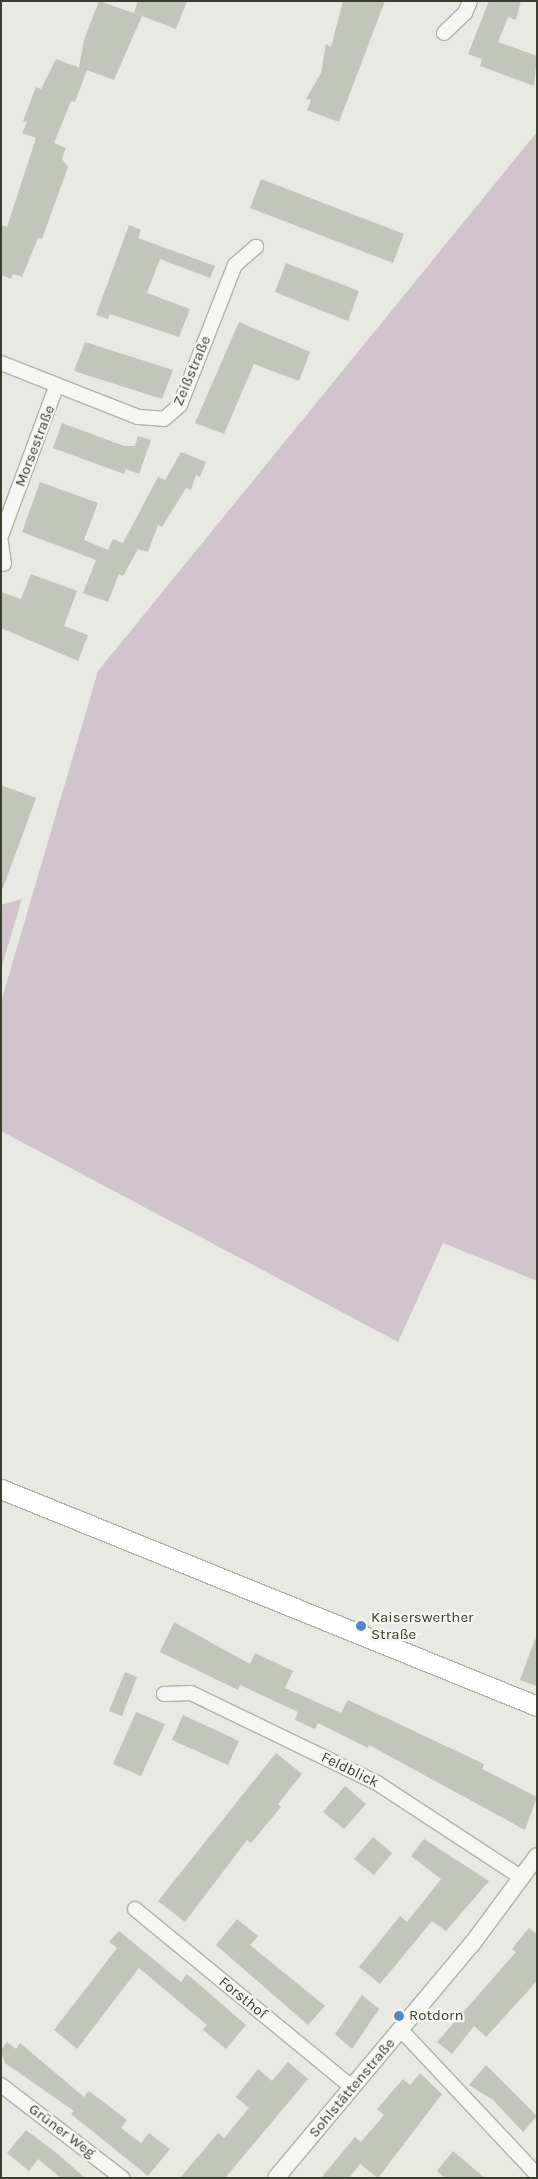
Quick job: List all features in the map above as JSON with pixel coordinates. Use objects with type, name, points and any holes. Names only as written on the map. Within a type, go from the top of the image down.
[{"type":"main road","points":[[1,1489],[537,1706]]},
{"type":"street","points":[[444,33],[465,13],[470,1]]},
{"type":"street","name":"Zeißstraße","points":[[1,363],[138,417],[154,421],[172,415],[234,266],[256,247]]},
{"type":"street","name":"Morsestraße","points":[[1,536],[57,385]]},
{"type":"street","points":[[1,544],[4,564]]},
{"type":"street","name":"Feldblick","points":[[164,1694],[191,1693],[377,1783],[522,1878]]},
{"type":"street","name":"Sohlstättenstraße","points":[[276,2178],[401,2030],[522,1878],[537,1856]]},
{"type":"street","name":"Forsthof","points":[[135,1909],[352,2087]]},
{"type":"street","points":[[401,2030],[537,2175]]},
{"type":"street","name":"Grüner Weg","points":[[1,2085],[122,2178]]},
{"type":"shaded area","points":[[537,132],[537,1281],[443,1243],[398,1342],[1,1131],[1,1002],[98,671]]},
{"type":"shaded area","points":[[22,899],[1,969],[1,905]]},
{"type":"building","points":[[99,1],[142,16],[114,80],[87,70],[75,102],[71,101],[54,143],[66,148],[62,159],[68,167],[42,239],[38,238],[22,277],[13,274],[11,279],[1,275],[1,225],[7,227],[36,138],[22,133],[27,122],[23,121],[36,87],[41,89],[56,59],[83,69],[79,67],[84,40]]},
{"type":"building","points":[[138,1],[187,1],[176,29],[134,13]]},
{"type":"building","points":[[343,1],[385,1],[339,122],[307,110],[311,100],[306,99],[321,73],[326,44],[331,47]]},
{"type":"building","points":[[489,1],[521,1],[516,20],[508,17],[498,42],[537,56],[534,86],[480,66],[482,59],[468,54]]},
{"type":"building","points":[[261,179],[404,234],[393,263],[250,208]]},
{"type":"building","points":[[129,225],[141,230],[138,238],[215,266],[210,278],[160,259],[147,293],[190,309],[179,337],[110,314],[108,319],[96,315]]},
{"type":"building","points":[[286,263],[359,291],[348,321],[275,292]]},
{"type":"building","points":[[239,322],[310,352],[299,381],[254,364],[224,434],[195,423]]},
{"type":"building","points":[[85,342],[173,370],[162,399],[74,371]]},
{"type":"building","points":[[62,423],[124,446],[135,446],[138,436],[151,440],[139,474],[126,469],[124,474],[53,448]]},
{"type":"building","points":[[181,452],[206,462],[200,477],[196,475],[191,490],[186,488],[162,527],[158,525],[148,552],[138,549],[123,576],[119,574],[108,602],[83,593],[96,560],[22,532],[40,482],[98,503],[84,540],[108,550],[113,539],[123,543],[158,477],[165,480]]},
{"type":"building","points":[[31,574],[77,591],[64,626],[88,635],[78,661],[1,628],[1,592],[21,599]]},
{"type":"building","points":[[1,785],[36,798],[3,888],[1,888]]},
{"type":"building","points":[[174,1622],[250,1664],[255,1653],[293,1671],[285,1688],[341,1713],[348,1700],[484,1764],[482,1769],[537,1797],[525,1830],[369,1745],[368,1748],[318,1723],[315,1729],[295,1720],[298,1712],[240,1685],[238,1690],[160,1652]]},
{"type":"building","points":[[535,1639],[537,1640],[537,1686],[520,1680]]},
{"type":"building","points":[[125,1672],[137,1677],[122,1716],[109,1711]]},
{"type":"building","points":[[136,1712],[165,1724],[141,1776],[113,1764]]},
{"type":"building","points":[[183,1715],[239,1741],[228,1765],[172,1740]]},
{"type":"building","points":[[276,1753],[302,1774],[278,1804],[281,1807],[251,1843],[247,1840],[185,1922],[158,1901]]},
{"type":"building","points":[[345,1786],[366,1804],[344,1829],[323,1812]]},
{"type":"building","points":[[373,1837],[392,1853],[374,1875],[354,1859]]},
{"type":"building","points":[[424,1839],[489,1881],[446,1931],[432,1921],[380,1984],[359,1967],[400,1916],[407,1922],[441,1879],[411,1856]]},
{"type":"building","points":[[237,1919],[258,1936],[250,1945],[325,2006],[308,2025],[216,1945]]},
{"type":"building","points":[[529,1928],[537,1934],[537,1981],[486,2037],[474,2026],[452,2054],[437,2042],[516,1952],[512,1949]]},
{"type":"building","points":[[119,1931],[181,1982],[187,1974],[246,2025],[226,2049],[203,2030],[207,2025],[139,1968],[77,2049],[54,2030],[117,1948],[109,1942]]},
{"type":"building","points":[[362,1995],[379,2009],[352,2049],[335,2034]]},
{"type":"building","points":[[7,2042],[16,2049],[20,2043],[84,2097],[89,2091],[127,2120],[121,2128],[141,2143],[149,2133],[170,2149],[148,2176],[71,2114],[74,2111],[5,2063],[1,2050]]},
{"type":"building","points":[[288,2062],[308,2079],[225,2178],[180,2178],[218,2133],[224,2138],[249,2108],[236,2097],[258,2069],[272,2081]]},
{"type":"building","points":[[486,2065],[537,2116],[523,2132],[493,2100],[469,2085]]},
{"type":"building","points":[[420,2073],[442,2094],[378,2178],[360,2164],[349,2178],[321,2178],[355,2137],[361,2142],[384,2115],[377,2109],[403,2079],[410,2085]]},
{"type":"building","points":[[26,2130],[85,2178],[61,2178],[38,2159],[29,2171],[7,2153]]},
{"type":"building","points":[[453,2151],[485,2178],[445,2178],[437,2171]]},
{"type":"place","name":"Kaiserswerther Straße","points":[[361,1626]]},
{"type":"place","name":"Rotdorn","points":[[399,2016]]}]
